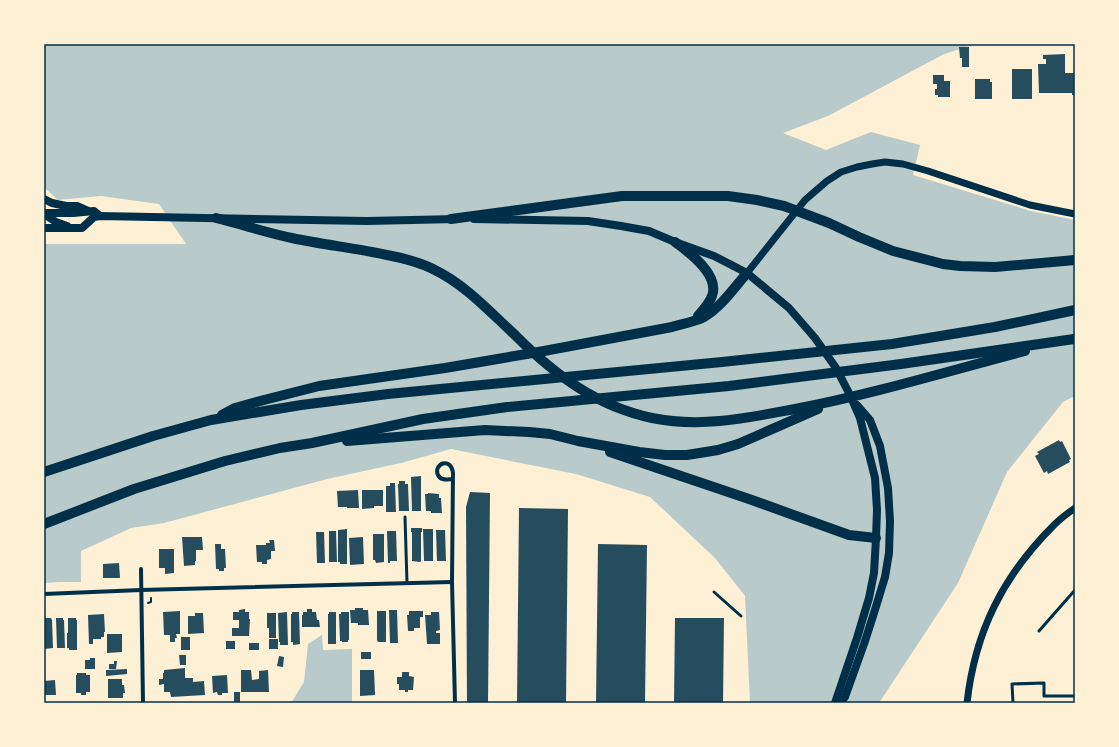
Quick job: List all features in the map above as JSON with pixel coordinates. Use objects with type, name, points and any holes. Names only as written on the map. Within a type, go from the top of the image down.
[{"type":"highway","points":[[451,219],[622,196],[728,196],[784,206],[829,223],[893,251],[943,264],[995,267],[1075,260]]},
{"type":"highway","points":[[216,218],[292,238],[354,248],[407,259],[432,269],[454,281],[472,294],[546,365],[571,384],[601,401],[652,418],[707,422],[751,418],[833,402],[1074,339]]},
{"type":"highway","points":[[675,242],[704,268],[710,275],[712,283],[713,294],[710,300],[706,307],[692,322]]},
{"type":"highway","points":[[211,420],[235,408],[319,386],[499,359],[692,322],[712,311],[747,273]]},
{"type":"highway","points":[[44,472],[153,436],[211,420],[301,405],[388,394],[714,363],[892,344],[996,327],[1075,310]]},
{"type":"highway","points":[[44,524],[134,489],[226,461],[423,419],[507,407],[729,386],[901,364],[1074,339]]},
{"type":"highway","points":[[578,441],[665,455],[703,453],[738,444],[833,402]]},
{"type":"highway","points":[[312,443],[485,430],[550,434],[578,441],[742,496],[849,535],[876,538]]},
{"type":"main road","points":[[44,199],[52,203],[66,206],[77,206],[89,211]]},
{"type":"main road","points":[[44,213],[94,211],[100,216]]},
{"type":"main road","points":[[44,213],[56,222],[68,227],[80,228]]},
{"type":"main road","points":[[44,228],[82,228],[94,217],[100,216],[366,221],[451,219],[588,221],[649,231],[714,256],[747,273],[789,308],[815,338],[836,368],[853,400],[860,418],[874,478],[877,510],[874,573],[869,598],[835,703]]},
{"type":"main road","points":[[840,703],[845,697],[864,644],[885,577],[889,553],[890,521],[888,488],[880,446],[870,420],[853,400]]},
{"type":"street","points":[[747,273],[805,200],[826,181],[841,172],[872,164],[885,162],[903,164],[1030,205],[1075,214]]},
{"type":"street","points":[[453,479],[441,478],[437,471],[439,466],[448,464],[451,465],[453,470],[453,479],[452,582],[455,703]]},
{"type":"street","points":[[967,703],[969,682],[974,659],[990,614],[1006,583],[1020,564],[1055,524],[1075,508]]},
{"type":"street","points":[[141,569],[143,703]]},
{"type":"street","points":[[44,594],[452,582]]},
{"type":"lane","points":[[405,517],[407,584]]},
{"type":"lane","points":[[1039,631],[1075,590]]},
{"type":"lane","points":[[714,592],[741,616]]},
{"type":"lane","points":[[1013,703],[1012,684],[1044,683],[1044,696],[1075,696]]},
{"type":"shaded area","points":[[44,44],[976,44],[944,54],[828,116],[783,133],[826,150],[871,132],[920,145],[913,175],[1031,211],[1075,220],[1075,396],[1063,402],[1007,472],[958,583],[879,703],[750,703],[745,596],[715,558],[650,497],[576,474],[451,449],[401,463],[327,479],[164,523],[131,528],[81,551],[81,582],[44,583],[44,244],[186,244],[159,204],[101,196],[58,200],[44,187]]},
{"type":"shaded area","points":[[322,635],[323,650],[352,649],[352,703],[291,703],[304,682],[308,644]]},
{"type":"building","points":[[959,47],[969,47],[969,67],[962,67],[962,58],[960,58]]},
{"type":"building","points":[[1065,54],[1065,73],[1075,73],[1075,95],[1072,95],[1072,93],[1039,93],[1038,64],[1046,64],[1046,59],[1043,59],[1043,55]]},
{"type":"building","points":[[1012,69],[1032,69],[1032,99],[1012,99]]},
{"type":"building","points":[[933,75],[944,75],[944,81],[950,81],[950,97],[938,97],[938,95],[935,95],[937,84],[933,84]]},
{"type":"building","points":[[975,79],[990,79],[990,82],[992,82],[992,99],[975,99]]},
{"type":"building","points":[[1059,440],[1060,442],[1062,441],[1071,459],[1069,460],[1070,462],[1048,474],[1047,471],[1044,473],[1035,456],[1039,454],[1037,452]]},
{"type":"building","points":[[421,476],[421,511],[412,511],[411,477]]},
{"type":"building","points":[[399,481],[405,481],[405,484],[408,484],[409,511],[399,511]]},
{"type":"building","points":[[390,483],[395,483],[396,512],[386,512],[386,486],[390,486]]},
{"type":"building","points":[[358,490],[359,508],[338,507],[337,491]]},
{"type":"building","points":[[362,490],[383,490],[383,506],[374,506],[374,508],[362,509]]},
{"type":"building","points":[[470,492],[490,493],[488,703],[467,703],[466,507]]},
{"type":"building","points":[[425,494],[439,494],[439,498],[441,498],[442,513],[431,513],[431,511],[426,511]]},
{"type":"building","points":[[519,508],[568,509],[566,703],[517,703]]},
{"type":"building","points":[[411,528],[422,528],[420,562],[412,561]]},
{"type":"building","points":[[347,529],[347,564],[340,564],[340,562],[338,562],[338,530]]},
{"type":"building","points":[[423,529],[433,529],[433,561],[424,561]]},
{"type":"building","points":[[436,530],[445,530],[446,561],[437,561]]},
{"type":"building","points":[[329,531],[336,531],[337,562],[329,562]]},
{"type":"building","points":[[387,531],[396,531],[397,561],[390,561],[390,563],[388,563]]},
{"type":"building","points":[[316,532],[324,532],[325,563],[317,563]]},
{"type":"building","points":[[373,534],[384,534],[384,562],[376,563],[375,560],[373,560]]},
{"type":"building","points":[[182,537],[202,537],[203,550],[196,550],[195,565],[184,566]]},
{"type":"building","points":[[363,537],[364,564],[350,565],[349,538]]},
{"type":"building","points":[[269,540],[274,540],[275,551],[271,551],[271,559],[267,560],[267,564],[257,562],[256,545],[266,545],[266,543],[270,543]]},
{"type":"building","points":[[215,544],[221,544],[221,549],[225,549],[226,568],[224,568],[224,571],[219,571],[219,569],[216,569]]},
{"type":"building","points":[[598,544],[647,545],[645,703],[596,703]]},
{"type":"building","points":[[159,549],[174,549],[174,573],[165,574],[165,568],[159,568]]},
{"type":"building","points":[[119,563],[120,578],[103,578],[103,564]]},
{"type":"building","points":[[355,608],[363,608],[363,610],[368,610],[369,625],[358,625],[358,623],[351,623],[350,610],[355,610]]},
{"type":"building","points":[[245,609],[245,612],[249,612],[249,636],[232,636],[232,628],[239,628],[239,620],[233,620],[233,612],[239,612],[239,610]]},
{"type":"building","points":[[307,609],[312,609],[312,612],[316,612],[320,627],[302,627],[302,615],[303,612],[307,612]]},
{"type":"building","points":[[389,610],[397,610],[398,643],[390,643]]},
{"type":"building","points":[[180,611],[180,634],[176,634],[177,638],[175,638],[175,642],[170,642],[170,635],[164,635],[163,612]]},
{"type":"building","points":[[377,611],[386,611],[386,642],[378,642],[377,640]]},
{"type":"building","points":[[409,611],[423,611],[423,617],[420,617],[420,628],[414,628],[414,631],[408,631],[407,615],[409,615]]},
{"type":"building","points":[[287,612],[288,645],[280,645],[278,613]]},
{"type":"building","points":[[292,612],[299,612],[300,644],[293,645],[293,642],[291,642]]},
{"type":"building","points":[[329,612],[336,612],[336,644],[328,644]]},
{"type":"building","points":[[341,612],[349,612],[348,642],[340,641],[339,614],[341,614]]},
{"type":"building","points":[[431,612],[439,612],[440,630],[436,631],[436,633],[440,633],[440,644],[427,644],[425,615],[431,615]]},
{"type":"building","points":[[195,613],[203,613],[204,633],[188,634],[188,616],[195,616]]},
{"type":"building","points":[[267,613],[276,613],[276,638],[269,638]]},
{"type":"building","points":[[104,614],[104,637],[101,637],[101,639],[93,639],[93,644],[89,644],[88,615]]},
{"type":"building","points":[[44,618],[51,618],[52,620],[53,648],[44,649]]},
{"type":"building","points":[[56,618],[63,618],[64,620],[65,648],[57,648]]},
{"type":"building","points":[[68,618],[76,618],[77,620],[77,650],[69,650],[69,648],[67,648]]},
{"type":"building","points":[[675,618],[724,618],[723,703],[674,703]]},
{"type":"building","points":[[107,634],[122,634],[122,652],[107,653]]},
{"type":"building","points":[[181,637],[190,637],[190,650],[181,650]]},
{"type":"building","points":[[269,639],[278,639],[278,649],[269,649]]},
{"type":"building","points":[[226,641],[235,641],[235,649],[226,649]]},
{"type":"building","points":[[249,643],[259,643],[259,650],[249,650]]},
{"type":"building","points":[[361,652],[371,652],[371,659],[361,659]]},
{"type":"building","points":[[179,655],[186,655],[186,665],[180,665]]},
{"type":"building","points":[[279,656],[284,657],[283,667],[277,666]]},
{"type":"building","points":[[90,658],[95,658],[95,669],[85,669],[85,660],[90,660]]},
{"type":"building","points":[[114,661],[117,661],[116,669],[109,669],[109,664],[114,664]]},
{"type":"building","points":[[185,668],[185,678],[193,678],[193,682],[204,681],[205,695],[171,697],[170,692],[164,692],[164,684],[159,685],[159,679],[163,679],[164,670]]},
{"type":"building","points":[[127,669],[127,674],[106,676],[106,670]]},
{"type":"building","points":[[241,670],[251,670],[252,680],[259,679],[259,671],[268,670],[269,692],[241,692]]},
{"type":"building","points":[[360,670],[374,670],[375,695],[360,696]]},
{"type":"building","points":[[402,672],[409,672],[409,676],[414,677],[413,690],[408,690],[408,692],[405,692],[405,690],[399,690],[397,677],[402,677]]},
{"type":"building","points":[[77,673],[86,673],[86,675],[90,675],[90,692],[86,692],[86,695],[76,693]]},
{"type":"building","points":[[227,675],[228,693],[218,695],[217,692],[213,693],[212,676]]},
{"type":"building","points":[[108,679],[122,679],[122,685],[124,685],[125,693],[123,693],[123,698],[108,698]]},
{"type":"building","points":[[55,680],[56,695],[44,695],[44,681]]},
{"type":"building","points":[[234,692],[240,692],[240,702],[234,702]]}]
